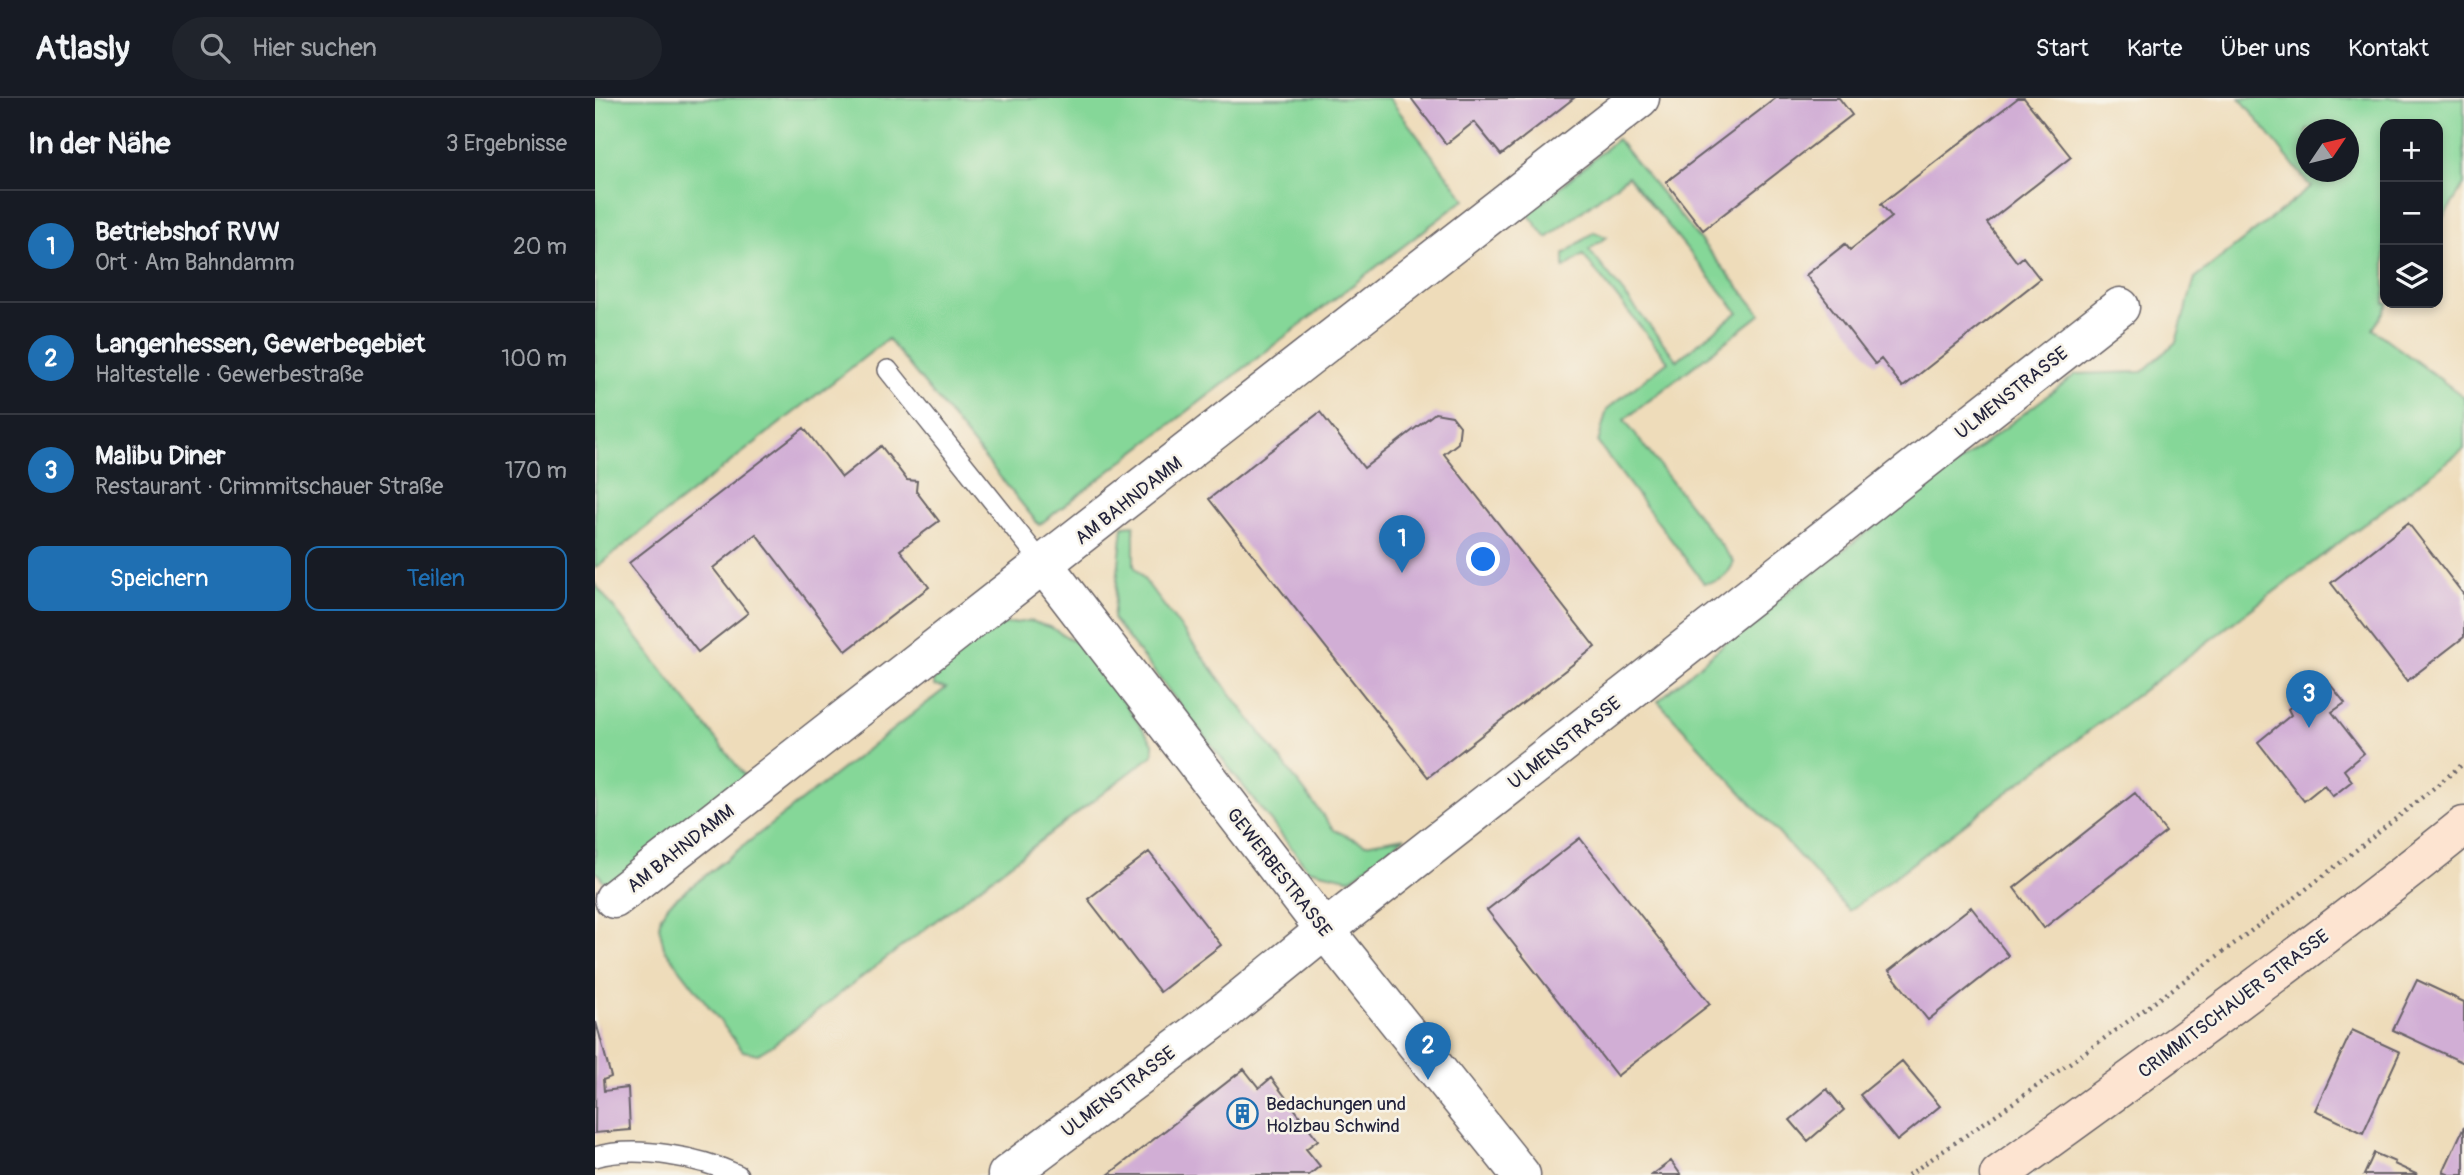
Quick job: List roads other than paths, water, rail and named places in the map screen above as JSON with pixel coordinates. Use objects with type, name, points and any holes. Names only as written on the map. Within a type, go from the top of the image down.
[{"type":"street","name":"AM BAHNDAMM","points":[[605,905],[1640,98]]},
{"type":"street","name":"ULMENSTRASSE","points":[[1007,1175],[1223,1013],[1325,930],[2120,307]]},
{"type":"street","name":"GEWERBESTRASSE","points":[[1044,565],[1325,930],[1521,1175]]},
{"type":"street","name":"CRIMMITSCHAUER STRASSE","points":[[1999,1175],[2163,1056],[2396,881],[2464,826]]},
{"type":"lane","points":[[888,370],[1044,565]]},
{"type":"lane","points":[[595,1157],[639,1152],[687,1158],[738,1175]]},
{"type":"place","name":"Betriebshof RVW","points":[[1402,573]]},
{"type":"place","name":"Malibu Diner","points":[[2309,728]]},
{"type":"place","name":"Langenhessen, Gewerbegebiet","points":[[1428,1080]]},
{"type":"place","name":"Bedachungen und Holzbau Schwind","points":[[1243,1114]]}]
